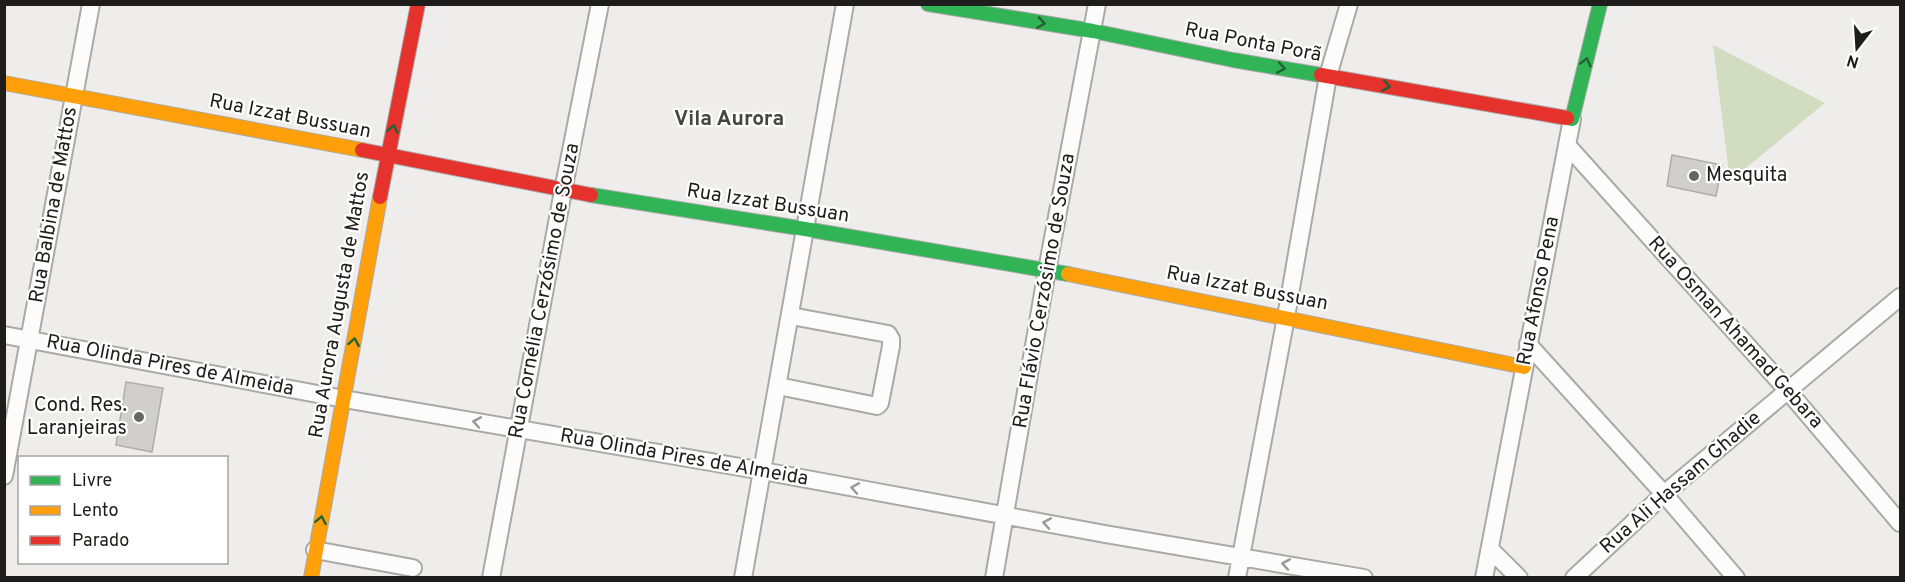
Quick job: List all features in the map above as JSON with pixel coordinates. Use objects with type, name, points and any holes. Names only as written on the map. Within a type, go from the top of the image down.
[{"type":"street","name":"Rua Balbina de Mattos","points":[[4,476],[91,4]]},
{"type":"street","name":"Rua Aurora Augusta de Mattos","points":[[311,578],[387,155],[418,4]]},
{"type":"street","name":"Rua Cornélia Cerzósimo de Souza","points":[[491,578],[600,4]]},
{"type":"street","points":[[743,578],[845,4]]},
{"type":"street","name":"Rua Ponta Porã","points":[[928,4],[1093,31],[1233,60],[1572,119]]},
{"type":"street","name":"Rua Flávio Cerzósimo de Souza","points":[[994,578],[1047,270],[1098,4]]},
{"type":"street","points":[[1237,578],[1328,76],[1349,4]]},
{"type":"street","name":"Rua Afonso Pena","points":[[1484,578],[1572,119],[1600,4]]},
{"type":"street","name":"Rua Izzat Bussuan","points":[[4,83],[387,155],[563,191],[1047,270],[1286,316],[1524,367]]},
{"type":"street","name":"Rua Osman Ahamad Gebara","points":[[1567,145],[1788,391],[1900,523]]},
{"type":"street","name":"Rua Ali Hassam Ghadie","points":[[1574,578],[1664,494],[1900,297]]},
{"type":"street","points":[[778,386],[877,406],[880,403],[891,346],[888,334],[791,316]]},
{"type":"street","name":"Rua Olinda Pires de Almeida","points":[[4,335],[344,399],[1364,578]]},
{"type":"street","points":[[1528,344],[1664,494],[1736,578]]},
{"type":"street","points":[[315,550],[413,568]]},
{"type":"street","points":[[1491,550],[1519,578]]},
{"type":"green space","points":[[1713,45],[1825,103],[1730,181]]},
{"type":"building","name":"Mesquita","points":[[1672,155],[1722,165],[1716,196],[1667,186]]},
{"type":"building","name":"Cond. Res. Laranjeiras","points":[[126,382],[163,388],[152,452],[116,445]]},
{"type":"traffic: fast","points":[[928,4],[1093,31],[1233,60],[1321,75]]},
{"type":"traffic: fast","points":[[1567,118],[1572,119],[1600,4]]},
{"type":"traffic: fast","points":[[591,195],[1068,274]]},
{"type":"traffic: slow","points":[[4,83],[362,150]]},
{"type":"traffic: slow","points":[[311,578],[380,197]]},
{"type":"traffic: slow","points":[[1068,274],[1524,367]]},
{"type":"traffic: jam","points":[[380,197],[418,4]]},
{"type":"traffic: jam","points":[[1321,75],[1567,118]]},
{"type":"traffic: jam","points":[[362,150],[591,195]]},
{"type":"place","name":"Mesquita","points":[[1694,176]]},
{"type":"place","name":"Cond. Res. Laranjeiras","points":[[139,417]]},
{"type":"district","name":"Vila Aurora","points":[[729,119]]}]
